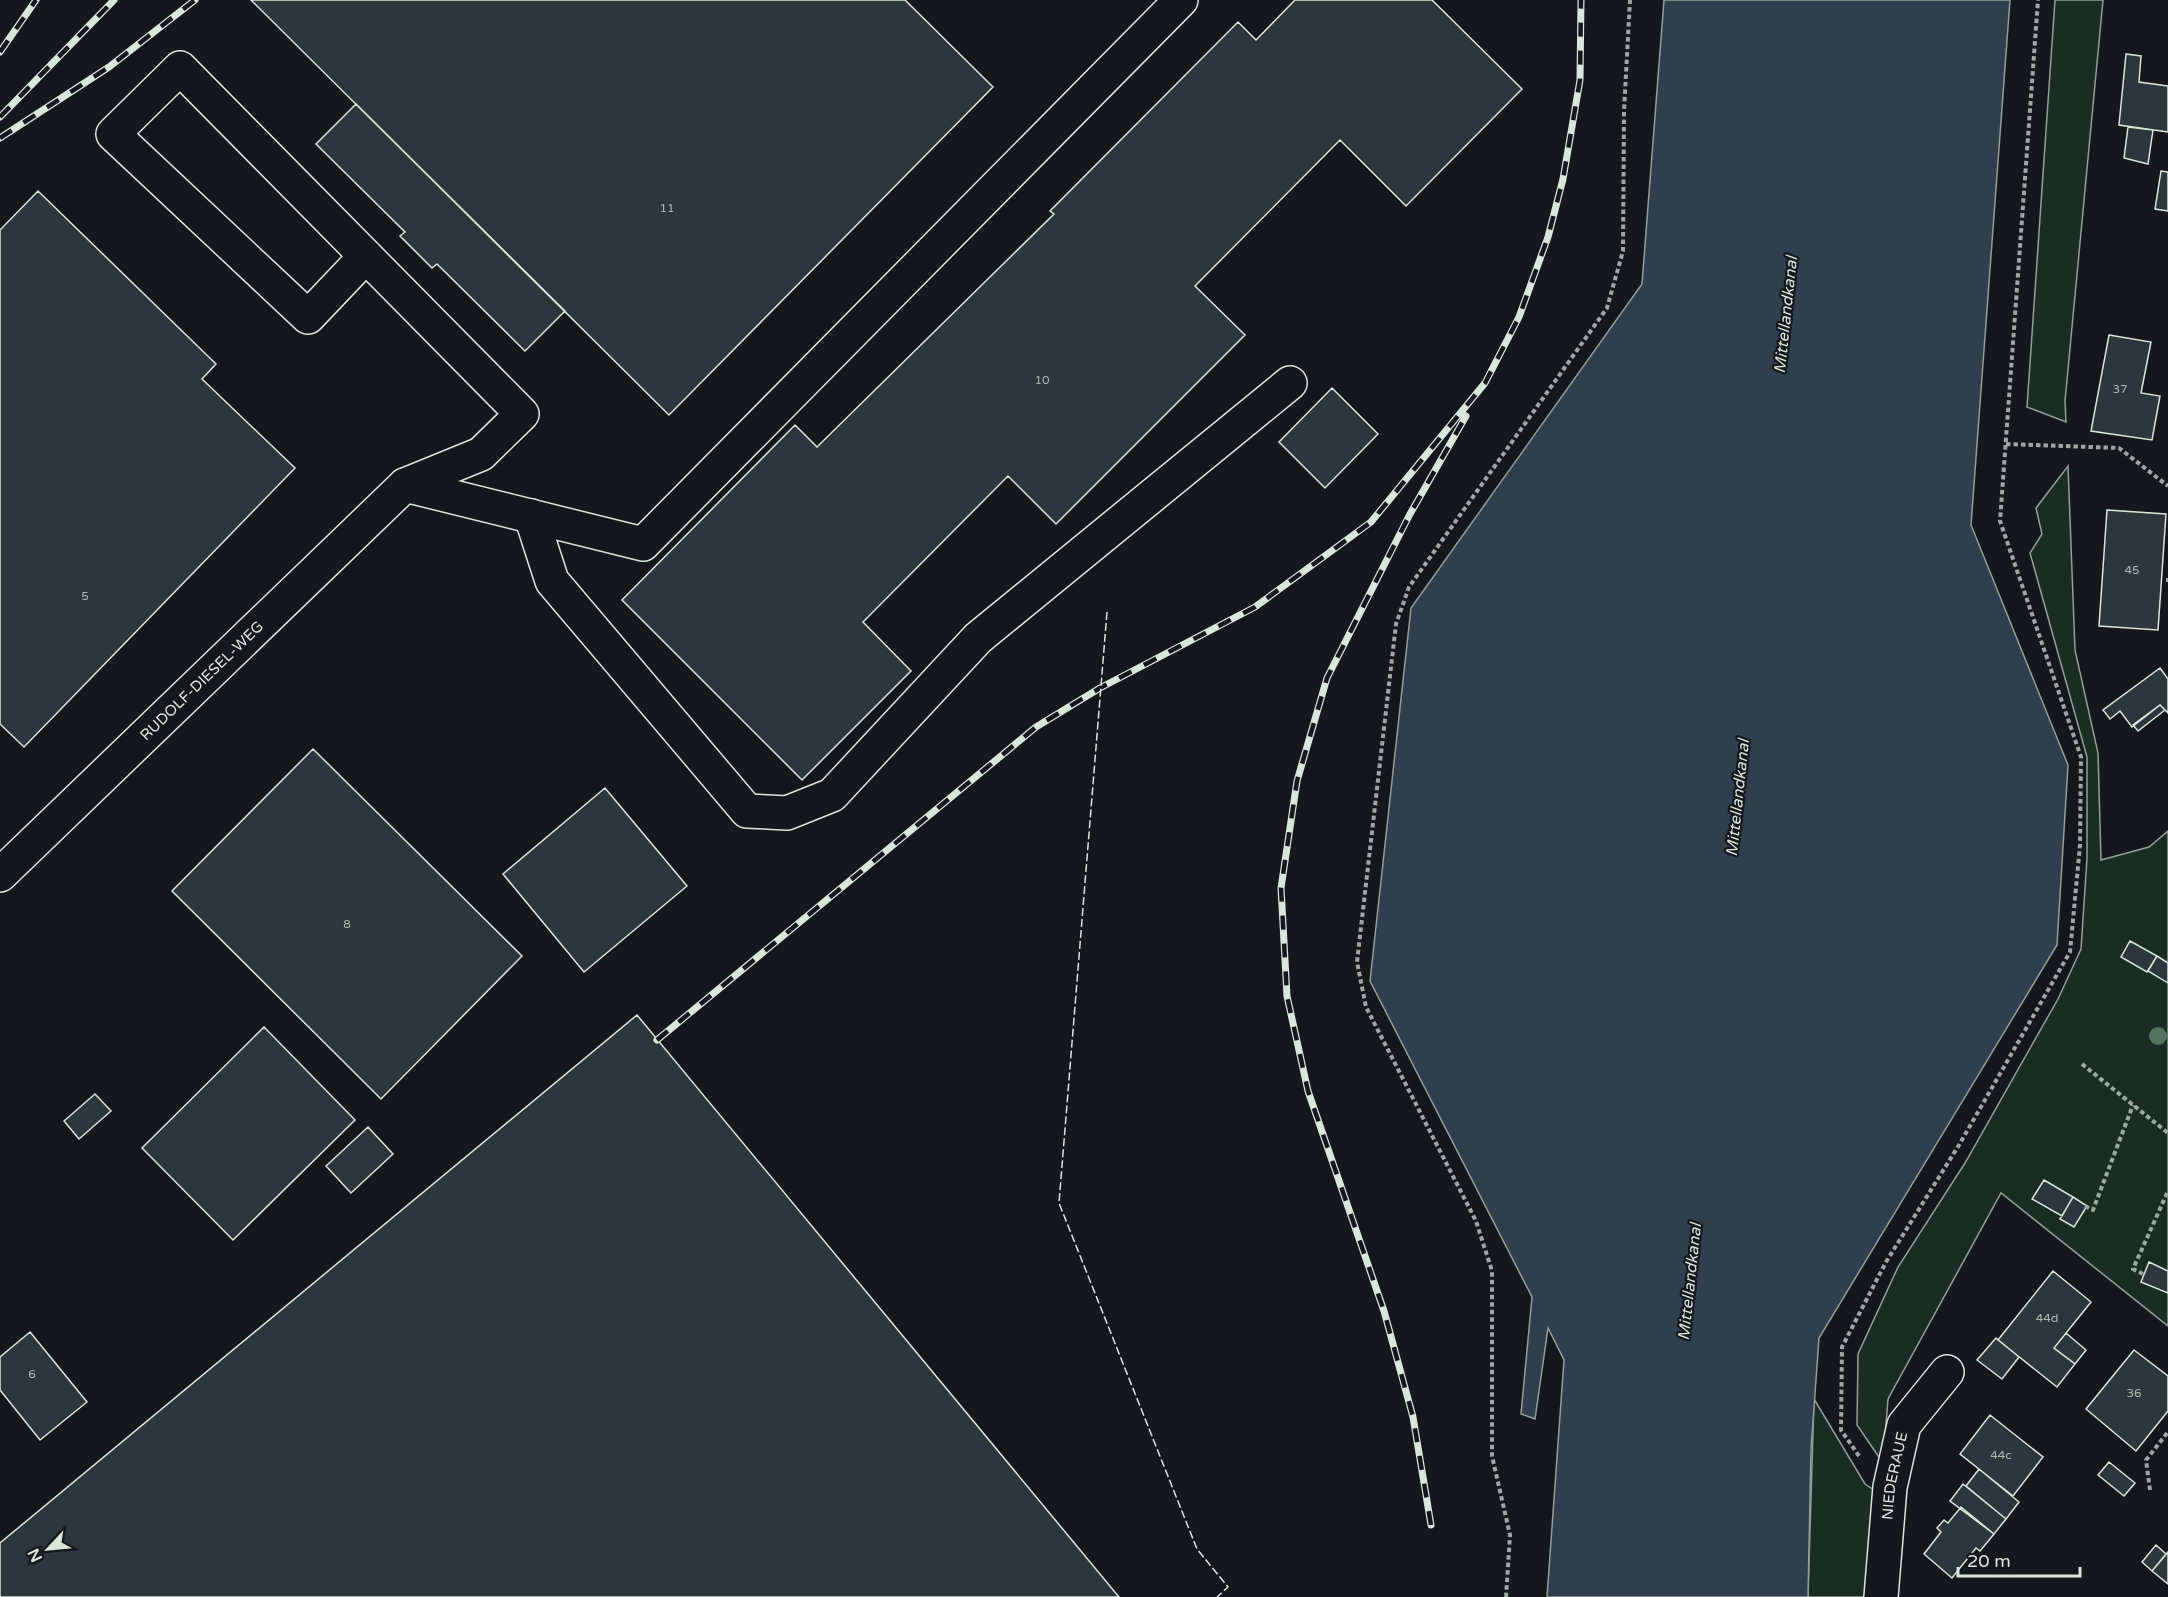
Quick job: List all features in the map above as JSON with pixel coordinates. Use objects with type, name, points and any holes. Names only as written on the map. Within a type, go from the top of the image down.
[{"type":"street","points":[[405,485],[643,544],[1181,0]]},
{"type":"street","points":[[366,256],[308,317],[113,134],[180,68],[366,256],[522,414],[481,454],[405,485]]},
{"type":"street","points":[[531,516],[552,581],[606,648],[747,811],[787,813],[832,795],[978,638],[1290,383]]},
{"type":"street","name":"RUDOLF-DIESEL-WEG","points":[[0,875],[405,485]]},
{"type":"street","name":"NIEDERAUE","points":[[1881,1597],[1890,1487],[1904,1425],[1947,1372]]},
{"type":"path","points":[[1506,1597],[1510,1535],[1492,1456],[1492,1271],[1476,1221],[1366,1007],[1357,962],[1396,624],[1409,587],[1607,308],[1623,251],[1624,111],[1630,0]]},
{"type":"path","points":[[1890,1487],[1873,1477],[1841,1430],[1842,1347],[1886,1262],[1959,1144],[2070,952],[2080,844],[2081,756],[2000,521],[2038,0]]},
{"type":"path","points":[[2006,444],[2119,448],[2168,486]]},
{"type":"path","points":[[2082,1064],[2166,1132],[2168,1124]]},
{"type":"path","points":[[2085,1206],[2093,1210],[2133,1105]]},
{"type":"path","points":[[2143,1274],[2133,1269],[2168,1191]]},
{"type":"path","points":[[2150,1490],[2146,1460],[2168,1432]]},
{"type":"green space","points":[[2055,0],[2103,0],[2065,401],[2066,422],[2027,407]]},
{"type":"green space","points":[[2068,466],[2075,650],[2098,753],[2101,860],[2149,847],[2168,831],[2168,1326],[2001,1193],[1888,1399],[1883,1463],[1857,1425],[1858,1354],[1898,1267],[1965,1163],[2058,999],[2081,949],[2087,858],[2087,757],[2030,553],[2042,534],[2036,508]]},
{"type":"green space","points":[[1814,1399],[1865,1484],[1880,1494],[1870,1597],[1808,1597]]},
{"type":"water","name":"Mittellandkanal","points":[[1664,0],[2010,0],[1971,525],[2068,765],[2057,945],[1819,1338],[1811,1449],[1808,1597],[1547,1597],[1564,1360],[1548,1328],[1535,1419],[1521,1414],[1532,1297],[1370,981],[1411,608],[1642,284]]},
{"type":"building","points":[[251,0],[905,0],[993,87],[669,415]]},
{"type":"building","points":[[1295,0],[1432,0],[1522,89],[1406,206],[1340,140],[1195,286],[1245,335],[1056,524],[1008,476],[863,622],[911,671],[802,780],[622,600],[795,425],[817,447],[1054,214],[1050,211],[1238,22],[1256,40]]},
{"type":"building","points":[[2126,54],[2141,56],[2139,82],[2168,86],[2168,132],[2119,125]]},
{"type":"building","points":[[356,104],[565,311],[525,351],[437,264],[432,268],[400,236],[405,232],[316,144]]},
{"type":"building","points":[[2128,127],[2153,130],[2148,164],[2124,158]]},
{"type":"building","points":[[2161,171],[2168,172],[2168,211],[2155,209]]},
{"type":"building","points":[[38,191],[216,364],[202,379],[295,468],[24,747],[0,724],[0,230]]},
{"type":"building","points":[[2109,335],[2151,342],[2141,393],[2160,396],[2152,440],[2091,431]]},
{"type":"building","points":[[1332,388],[1378,434],[1325,488],[1279,442]]},
{"type":"building","points":[[2107,510],[2166,514],[2158,630],[2099,626]]},
{"type":"building","points":[[2160,668],[2168,679],[2168,713],[2160,705],[2132,727],[2120,711],[2110,719],[2103,710]]},
{"type":"building","points":[[2160,705],[2165,710],[2138,731],[2133,725]]},
{"type":"building","points":[[313,749],[522,956],[381,1099],[172,891]]},
{"type":"building","points":[[605,788],[687,886],[584,972],[503,874]]},
{"type":"building","points":[[2130,941],[2157,956],[2147,972],[2121,957]]},
{"type":"building","points":[[2157,956],[2168,963],[2168,983],[2148,971]]},
{"type":"building","points":[[637,1015],[1119,1597],[0,1597],[0,1543]]},
{"type":"building","points":[[264,1027],[355,1120],[233,1240],[142,1148]]},
{"type":"building","points":[[95,1094],[111,1111],[79,1139],[64,1121]]},
{"type":"building","points":[[368,1127],[393,1154],[351,1193],[326,1166]]},
{"type":"building","points":[[2044,1180],[2073,1197],[2062,1216],[2032,1199]]},
{"type":"building","points":[[2073,1197],[2087,1206],[2074,1227],[2060,1219]]},
{"type":"building","points":[[2149,1262],[2168,1271],[2168,1293],[2141,1282]]},
{"type":"building","points":[[2053,1271],[2091,1302],[2054,1348],[2075,1364],[2057,1387],[1998,1340]]},
{"type":"building","points":[[30,1332],[87,1402],[40,1440],[0,1390],[0,1357]]},
{"type":"building","points":[[2066,1333],[2086,1350],[2075,1364],[2054,1348]]},
{"type":"building","points":[[1996,1338],[2019,1357],[2002,1379],[1977,1360]]},
{"type":"building","points":[[2134,1350],[2168,1376],[2168,1411],[2136,1451],[2086,1409]]},
{"type":"building","points":[[1990,1415],[2043,1457],[2013,1496],[1960,1454]]},
{"type":"building","points":[[2109,1462],[2135,1483],[2124,1496],[2098,1475]]},
{"type":"building","points":[[1979,1469],[2019,1502],[2006,1519],[1966,1486]]},
{"type":"building","points":[[1963,1484],[2006,1519],[1994,1534],[1950,1501]]},
{"type":"building","points":[[1961,1507],[1994,1534],[1980,1551],[1976,1548],[1952,1578],[1924,1554],[1941,1532],[1937,1528],[1944,1520],[1948,1523]]},
{"type":"building","points":[[2156,1545],[2166,1554],[2152,1571],[2142,1562]]},
{"type":"building","points":[[2168,1552],[2168,1584],[2152,1571]]},
{"type":"railway","points":[[0,52],[36,0]]},
{"type":"railway","points":[[0,117],[114,0]]},
{"type":"railway","points":[[0,138],[109,67],[195,0]]},
{"type":"railway","points":[[657,1040],[1036,727],[1100,688],[1255,607],[1371,522],[1485,383],[1519,317],[1548,237],[1563,179],[1580,80],[1581,0]]},
{"type":"railway","points":[[1431,1525],[1413,1417],[1384,1311],[1308,1091],[1287,996],[1281,888],[1297,781],[1327,678],[1410,514],[1466,416]]},
{"type":"fence","points":[[1107,612],[1059,1203],[1197,1549],[1228,1587],[1217,1597]]}]
